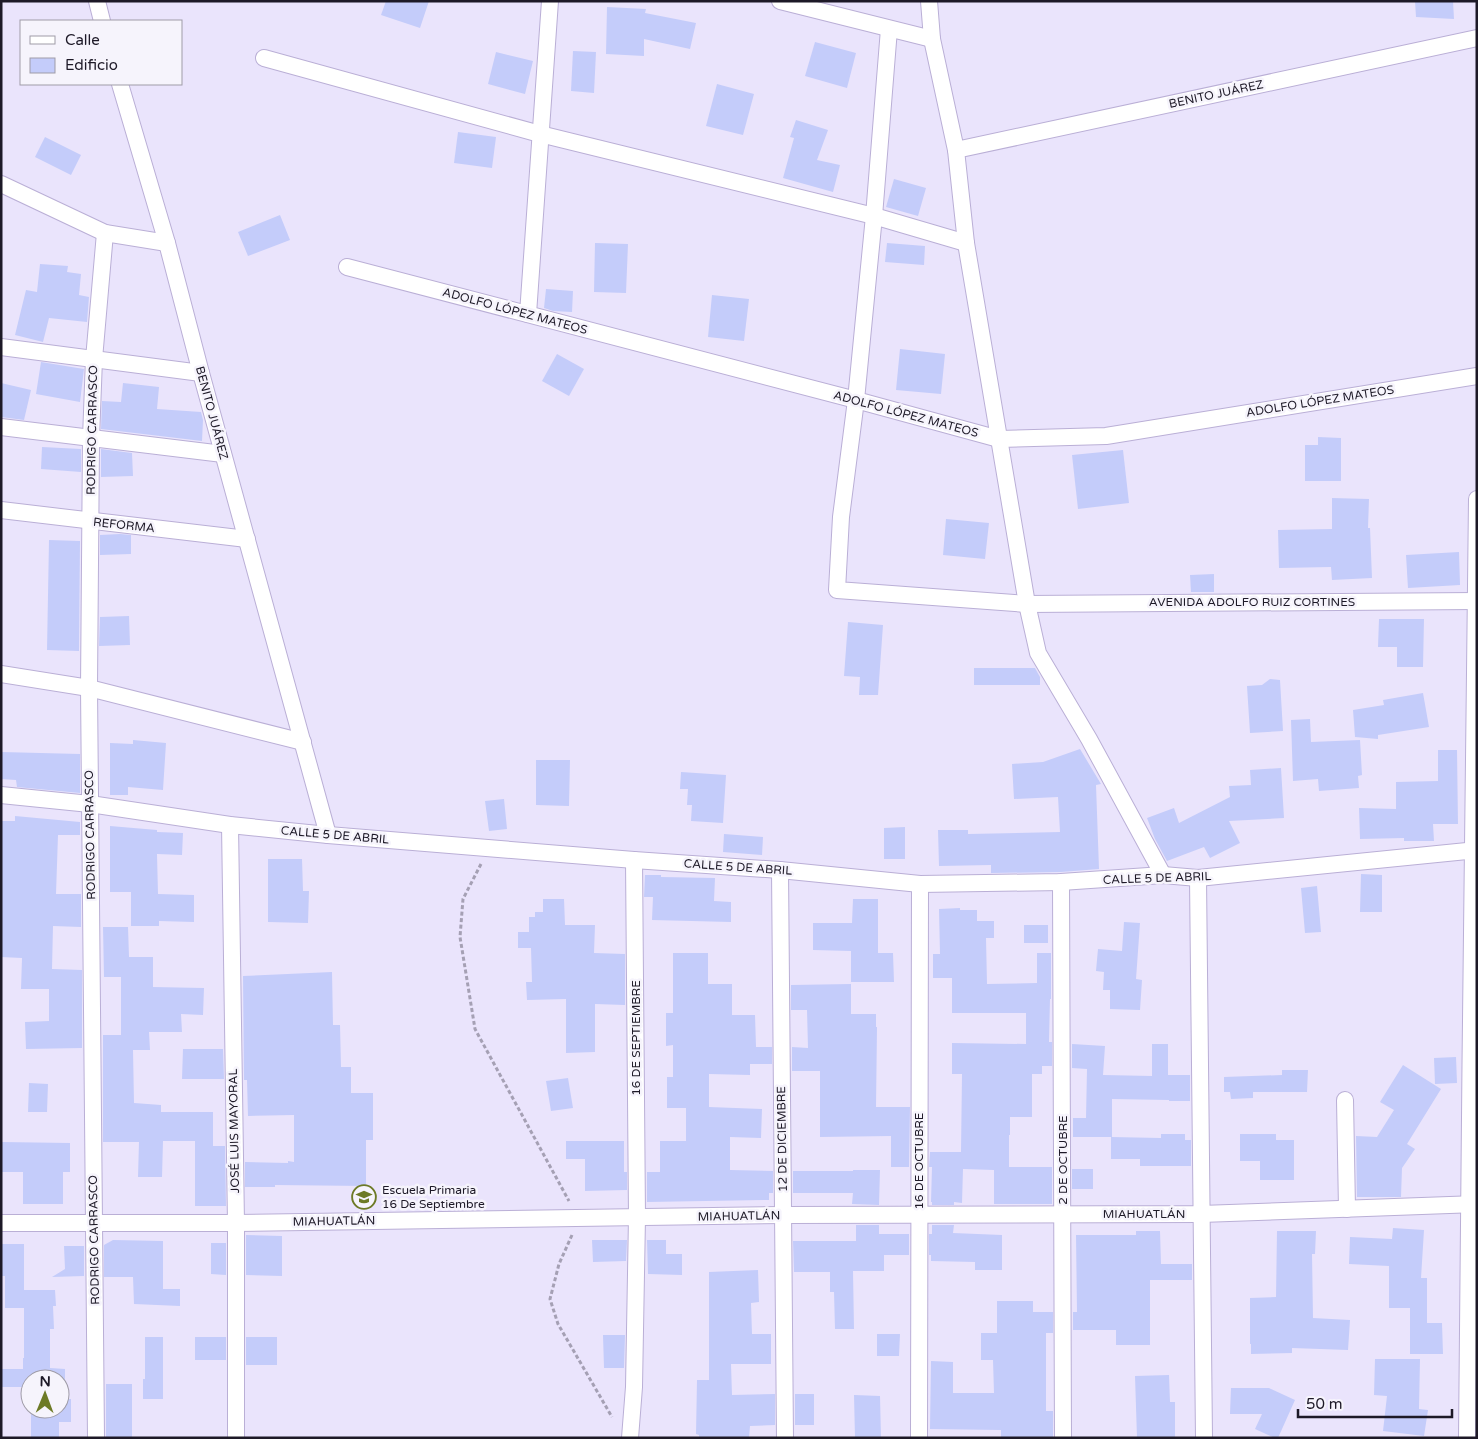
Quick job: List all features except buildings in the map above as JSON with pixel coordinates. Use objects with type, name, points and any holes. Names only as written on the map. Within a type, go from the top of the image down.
[{"type":"street","points":[[97,1],[102,20]]},
{"type":"street","points":[[528,314],[550,1]]},
{"type":"street","points":[[780,1],[932,39]]},
{"type":"street","points":[[929,1],[932,39],[956,150],[966,243],[1027,604],[1038,653],[1089,738],[1163,875]]},
{"type":"street","points":[[856,400],[874,216],[889,29]]},
{"type":"street","name":"BENITO JUÁREZ","points":[[956,150],[1477,38]]},
{"type":"street","points":[[264,58],[540,134],[874,216],[966,243]]},
{"type":"street","name":"BENITO JUÁREZ","points":[[120,85],[167,243],[328,835]]},
{"type":"street","points":[[1,184],[105,233],[167,243]]},
{"type":"street","name":"RODRIGO CARRASCO","points":[[96,1438],[89,688],[90,521],[94,359],[105,233]]},
{"type":"street","name":"ADOLFO LÓPEZ MATEOS","points":[[347,268],[999,439],[1106,436],[1477,376]]},
{"type":"street","points":[[1,347],[201,373]]},
{"type":"street","name":"AVENIDA ADOLFO RUIZ CORTINES","points":[[856,400],[840,517],[837,590],[1027,604],[1476,601]]},
{"type":"street","points":[[1,427],[223,454]]},
{"type":"street","points":[[1467,1438],[1473,1204],[1477,499]]},
{"type":"street","name":"REFORMA","points":[[1,510],[247,539]]},
{"type":"street","points":[[1,674],[89,688],[303,742]]},
{"type":"street","name":"CALLE 5 DE ABRIL","points":[[1,795],[90,804],[230,824],[328,835],[780,870],[920,884],[1061,882],[1163,875],[1198,878],[1474,850]]},
{"type":"street","name":"JOSÉ LUIS MAYORAL","points":[[230,824],[236,1223],[236,1438]]},
{"type":"street","name":"16 DE SEPTIEMBRE","points":[[630,1438],[634,1387],[637,1217],[634,860]]},
{"type":"street","name":"12 DE DICIEMBRE","points":[[780,870],[784,1438]]},
{"type":"street","points":[[1198,878],[1204,1438]]},
{"type":"street","name":"2 DE OCTUBRE","points":[[1061,882],[1063,1438]]},
{"type":"street","name":"16 DE OCTUBRE","points":[[919,1438],[920,884]]},
{"type":"street","points":[[1345,1100],[1347,1209]]},
{"type":"street","name":"MIAHUATLÁN","points":[[1,1223],[236,1223],[783,1215],[1201,1214],[1473,1204]]},
{"type":"path","points":[[489,848],[463,899],[460,937],[475,1029],[579,1218],[559,1264],[550,1299],[558,1324],[615,1422]]},
{"type":"place","name":"Escuela Primaria 16 De Septiembre","points":[[364,1197]]}]
